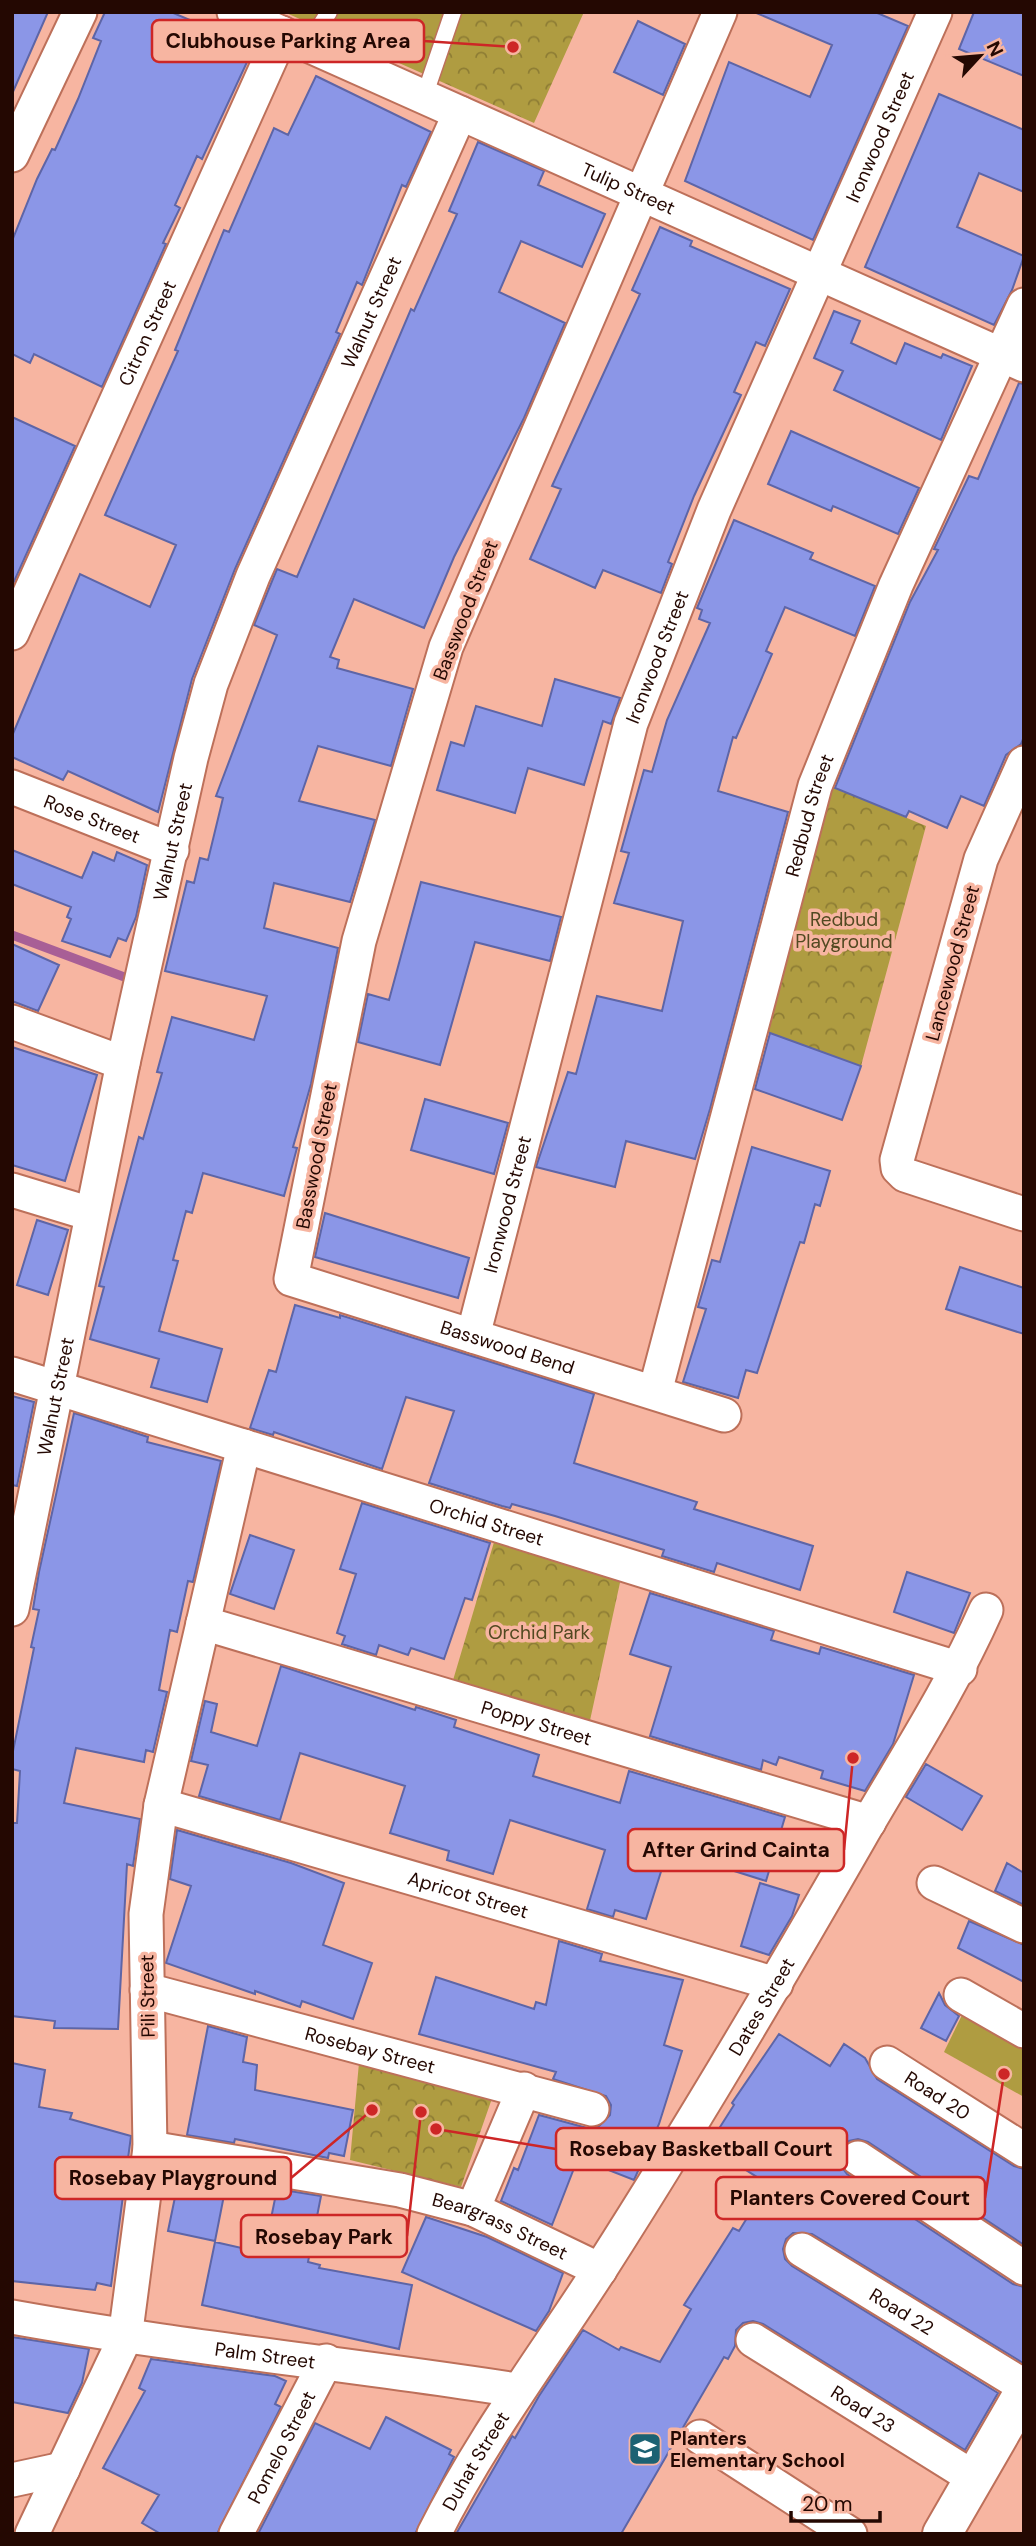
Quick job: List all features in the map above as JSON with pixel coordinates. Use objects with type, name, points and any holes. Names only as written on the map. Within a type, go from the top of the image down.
[{"type":"street","points":[[12,155],[80,12]]},
{"type":"street","name":"Tulip Street","points":[[234,12],[1013,360]]},
{"type":"street","name":"Basswood Street","points":[[290,1279],[359,941],[446,647],[720,12]]},
{"type":"street","name":"Ironwood Street","points":[[472,1336],[631,723],[714,510],[935,12]]},
{"type":"street","name":"Citron Street","points":[[12,632],[295,39]]},
{"type":"street","name":"Walnut Street","points":[[14,1591],[123,1063],[191,758],[211,684],[248,588],[460,113]]},
{"type":"street","name":"Redbud Street","points":[[655,1392],[815,786],[896,585],[1013,360],[1024,305]]},
{"type":"street","name":"Lancewood Street","points":[[1024,763],[981,859],[901,1147],[898,1168],[905,1175],[1024,1214]]},
{"type":"street","name":"Rose Street","points":[[12,788],[172,850]]},
{"type":"street","points":[[12,1022],[123,1063]]},
{"type":"street","points":[[12,1190],[91,1214]]},
{"type":"street","name":"Basswood Bend","points":[[290,1279],[724,1415]]},
{"type":"street","name":"Orchid Street","points":[[12,1374],[960,1669]]},
{"type":"street","name":"Pili Street","points":[[36,2526],[125,2337],[149,2148],[146,1914],[161,1805],[244,1446]]},
{"type":"street","name":"Dates Street","points":[[517,2390],[600,2270],[776,1984],[960,1669],[986,1610]]},
{"type":"street","name":"Poppy Street","points":[[203,1623],[869,1822]]},
{"type":"street","name":"Apricot Street","points":[[161,1805],[776,1984]]},
{"type":"street","points":[[934,1883],[1024,1926]]},
{"type":"street","name":"Rosebay Street","points":[[147,1990],[592,2109]]},
{"type":"street","points":[[961,1995],[1024,2031]]},
{"type":"street","name":"Road 20","points":[[887,2063],[1024,2150]]},
{"type":"street","points":[[473,2209],[524,2089]]},
{"type":"street","name":"Beargrass Street","points":[[149,2148],[400,2190],[473,2209],[600,2270]]},
{"type":"street","points":[[858,2158],[1024,2268]]},
{"type":"street","name":"Road 22","points":[[802,2250],[1017,2383]]},
{"type":"street","name":"Palm Street","points":[[12,2317],[125,2337],[326,2361],[517,2390]]},
{"type":"street","name":"Road 23","points":[[753,2340],[974,2478]]},
{"type":"street","name":"Pomelo Street","points":[[236,2534],[326,2361]]},
{"type":"street","points":[[942,2534],[974,2478],[1017,2383]]},
{"type":"street","name":"Duhat Street","points":[[434,2534],[462,2478],[517,2390]]},
{"type":"street","points":[[700,2437],[850,2534]]},
{"type":"street","points":[[12,2480],[63,2469]]},
{"type":"street","points":[[12,2501],[36,2526]]},
{"type":"lane","points":[[295,39],[329,12]]},
{"type":"lane","points":[[424,97],[453,12]]},
{"type":"green space","points":[[284,12],[584,12],[534,123]]},
{"type":"green space","name":"Redbud Playground","points":[[831,786],[926,826],[861,1066],[764,1031]]},
{"type":"green space","name":"Orchid Park","points":[[497,1532],[621,1578],[589,1725],[451,1687]]},
{"type":"green space","points":[[964,2011],[1024,2046],[1024,2097],[944,2052]]},
{"type":"green space","points":[[360,2052],[496,2087],[461,2187],[350,2160]]},
{"type":"building","points":[[12,12],[48,12],[12,94]]},
{"type":"building","points":[[105,12],[171,12],[254,47],[202,159],[197,156],[175,205],[180,208],[163,243],[166,244],[102,387],[34,354],[30,363],[12,354],[12,241],[37,179],[52,149],[55,150],[78,99],[101,41],[93,38]]},
{"type":"building","points":[[754,12],[875,12],[908,26],[813,240],[685,181],[729,62],[810,97],[832,45]]},
{"type":"building","points":[[974,12],[1024,12],[1024,76],[959,49]]},
{"type":"building","points":[[638,21],[685,44],[663,95],[614,72]]},
{"type":"building","points":[[316,76],[431,132],[406,187],[402,185],[362,285],[357,282],[336,332],[340,334],[235,569],[192,679],[158,812],[68,771],[63,780],[12,757],[12,736],[80,574],[150,607],[176,545],[105,515],[178,351],[175,350],[224,230],[229,232],[274,128],[288,135]]},
{"type":"building","points":[[939,94],[1024,130],[1024,192],[979,173],[957,227],[1024,256],[1012,290],[994,325],[865,267]]},
{"type":"building","points":[[478,142],[544,171],[538,185],[605,214],[582,267],[521,241],[499,292],[565,323],[524,418],[454,557],[424,628],[354,599],[330,657],[339,660],[337,668],[413,689],[391,766],[318,746],[299,801],[375,820],[350,902],[274,883],[264,928],[338,948],[311,1084],[293,1147],[297,1148],[284,1196],[203,1173],[192,1213],[186,1211],[173,1260],[178,1261],[159,1331],[222,1349],[207,1402],[151,1387],[159,1359],[90,1339],[104,1287],[99,1286],[139,1137],[143,1139],[162,1073],[157,1072],[172,1017],[254,1040],[267,996],[165,971],[187,881],[194,883],[200,858],[208,860],[223,798],[216,796],[277,635],[254,625],[277,569],[297,577],[411,309],[414,311],[457,214],[449,211]]},
{"type":"building","points":[[660,227],[692,241],[690,246],[790,289],[765,346],[756,342],[734,392],[741,395],[694,496],[668,562],[672,564],[661,593],[603,570],[595,588],[530,559],[561,489],[552,486],[640,294],[632,290]]},
{"type":"building","points":[[834,311],[860,321],[851,343],[896,364],[905,343],[941,358],[943,354],[972,366],[941,440],[834,390],[843,371],[814,358]]},
{"type":"building","points":[[1019,383],[1024,384],[1024,737],[1021,744],[1006,755],[984,806],[961,796],[947,828],[909,811],[906,817],[835,788],[910,602],[938,550],[934,549],[969,476],[978,479]]},
{"type":"building","points":[[12,417],[75,446],[12,586]]},
{"type":"building","points":[[791,431],[919,488],[898,534],[833,506],[831,511],[768,484]]},
{"type":"building","points":[[734,520],[813,553],[810,559],[875,586],[855,636],[785,607],[766,651],[772,654],[736,738],[733,737],[718,791],[788,812],[710,1109],[695,1159],[626,1141],[615,1187],[536,1167],[568,1072],[576,1074],[597,996],[662,1011],[683,921],[614,903],[629,853],[621,851],[644,770],[652,772],[667,720],[710,623],[699,619],[702,610],[697,608]]},
{"type":"building","points":[[555,679],[620,698],[611,724],[603,721],[584,785],[528,768],[515,813],[437,790],[451,742],[464,746],[476,706],[542,726]]},
{"type":"building","points":[[12,850],[82,878],[93,852],[114,861],[117,852],[147,865],[136,917],[126,941],[118,938],[110,957],[62,941],[71,919],[67,917],[71,907],[12,884]]},
{"type":"building","points":[[421,882],[561,917],[550,961],[475,942],[440,1065],[358,1042],[368,994],[389,1000]]},
{"type":"building","points":[[12,944],[59,965],[38,1011],[12,1001]]},
{"type":"building","points":[[770,1033],[861,1066],[842,1120],[755,1089]]},
{"type":"building","points":[[12,1047],[97,1075],[65,1181],[12,1165]]},
{"type":"building","points":[[425,1099],[508,1123],[494,1174],[411,1150]]},
{"type":"building","points":[[752,1147],[830,1171],[820,1206],[815,1204],[804,1243],[800,1242],[757,1373],[746,1370],[738,1398],[683,1382],[706,1309],[698,1307],[712,1260],[720,1262]]},
{"type":"building","points":[[325,1213],[469,1258],[458,1298],[315,1257]]},
{"type":"building","points":[[37,1220],[68,1230],[48,1295],[17,1285]]},
{"type":"building","points":[[960,1267],[1024,1288],[1024,1334],[946,1309]]},
{"type":"building","points":[[295,1305],[340,1318],[340,1315],[594,1394],[574,1463],[697,1502],[694,1509],[813,1546],[800,1590],[717,1563],[714,1572],[662,1556],[664,1550],[555,1516],[512,1504],[510,1508],[502,1506],[429,1483],[454,1411],[406,1397],[382,1469],[274,1432],[273,1435],[250,1428],[269,1370],[276,1372]]},
{"type":"building","points":[[12,1396],[34,1402],[17,1486],[12,1485]]},
{"type":"building","points":[[74,1413],[148,1437],[147,1442],[221,1461],[193,1582],[188,1581],[177,1632],[170,1630],[159,1690],[167,1692],[153,1752],[146,1750],[144,1762],[76,1748],[64,1803],[140,1819],[133,1866],[127,1864],[118,2029],[54,2028],[55,2021],[12,2016],[12,1823],[17,1823],[20,1771],[12,1769],[12,1756],[34,1648],[31,1647],[39,1610],[33,1609],[39,1572]]},
{"type":"building","points":[[362,1503],[490,1543],[472,1600],[465,1598],[444,1659],[411,1648],[408,1655],[379,1645],[376,1655],[342,1644],[345,1636],[337,1633],[356,1574],[340,1569]]},
{"type":"building","points":[[250,1535],[294,1550],[274,1609],[230,1594]]},
{"type":"building","points":[[907,1572],[970,1593],[954,1633],[894,1612]]},
{"type":"building","points":[[650,1593],[774,1631],[771,1640],[819,1654],[821,1647],[914,1675],[893,1744],[865,1791],[821,1778],[823,1771],[779,1757],[776,1765],[763,1760],[761,1770],[650,1736],[671,1667],[630,1654]]},
{"type":"building","points":[[281,1666],[415,1710],[416,1707],[456,1720],[454,1727],[539,1755],[533,1776],[620,1803],[629,1771],[785,1817],[766,1881],[696,1859],[693,1867],[665,1859],[646,1919],[615,1910],[613,1917],[587,1909],[605,1850],[510,1820],[493,1874],[447,1860],[449,1851],[390,1833],[405,1786],[300,1753],[280,1820],[199,1796],[208,1765],[191,1761],[205,1701],[217,1704],[211,1732],[257,1746]]},
{"type":"building","points":[[926,1764],[982,1796],[962,1830],[906,1797]]},
{"type":"building","points":[[177,1830],[291,1863],[344,1883],[323,1945],[372,1963],[353,2019],[302,2001],[300,2007],[255,1991],[255,1994],[166,1963],[191,1886],[170,1879]]},
{"type":"building","points":[[1007,1863],[1024,1873],[1024,1905],[995,1891]]},
{"type":"building","points":[[760,1883],[799,1895],[792,1916],[769,1955],[741,1946]]},
{"type":"building","points":[[969,1921],[1024,1945],[1024,1982],[958,1948]]},
{"type":"building","points":[[559,1941],[602,1954],[600,1961],[683,1980],[664,2045],[682,2051],[659,2124],[634,2180],[578,2158],[552,2225],[501,2201],[514,2168],[518,2170],[539,2115],[587,2128],[598,2127],[610,2115],[611,2105],[606,2096],[553,2079],[556,2072],[419,2034],[436,1977],[534,2009],[536,2002],[546,2005]]},
{"type":"building","points":[[939,1993],[945,2005],[959,2016],[946,2041],[921,2028]]},
{"type":"building","points":[[208,2026],[247,2037],[243,2062],[257,2065],[255,2090],[353,2110],[344,2156],[329,2153],[328,2158],[235,2139],[234,2143],[187,2135]]},
{"type":"building","points":[[779,2034],[830,2066],[844,2044],[865,2058],[877,2079],[1014,2166],[1024,2169],[1024,2245],[868,2142],[858,2139],[849,2141],[839,2156],[841,2166],[847,2174],[1013,2284],[1024,2287],[1023,2363],[812,2234],[793,2233],[786,2239],[783,2249],[785,2259],[792,2266],[998,2393],[965,2450],[763,2324],[753,2321],[743,2323],[736,2330],[735,2346],[728,2359],[724,2357],[621,2534],[456,2534],[512,2436],[515,2438],[583,2330],[619,2350],[621,2347],[660,2362],[691,2309],[684,2305],[733,2228],[739,2231],[768,2184],[708,2146],[734,2105],[732,2103]]},
{"type":"building","points":[[12,2063],[45,2070],[39,2107],[72,2113],[70,2119],[131,2136],[111,2286],[97,2283],[95,2290],[12,2281]]},
{"type":"building","points":[[180,2173],[227,2180],[215,2241],[168,2231]]},
{"type":"building","points":[[277,2189],[321,2196],[308,2262],[320,2265],[319,2268],[412,2285],[399,2349],[202,2305],[215,2242],[264,2253]]},
{"type":"building","points":[[426,2217],[487,2237],[563,2273],[549,2311],[536,2331],[402,2272]]},
{"type":"building","points":[[12,2337],[89,2349],[82,2383],[68,2413],[12,2402]]},
{"type":"building","points":[[151,2359],[275,2376],[286,2381],[275,2404],[281,2407],[217,2534],[161,2534],[142,2523],[159,2495],[103,2468],[145,2391],[139,2388]]},
{"type":"building","points":[[386,2417],[451,2450],[449,2454],[454,2457],[415,2534],[258,2534],[315,2423],[370,2449]]},
{"type":"waterway","points":[[12,935],[127,978]]},
{"type":"place","name":"Clubhouse Parking Area","points":[[513,47]]},
{"type":"place","name":"After Grind Cainta","points":[[853,1758]]},
{"type":"place","name":"Planters Covered Court","points":[[1004,2074]]},
{"type":"place","name":"Rosebay Playground","points":[[372,2110]]},
{"type":"place","name":"Rosebay Park","points":[[421,2112]]},
{"type":"place","name":"Rosebay Basketball Court","points":[[436,2129]]},
{"type":"place","name":"Planters Elementary School","points":[[645,2449]]}]
